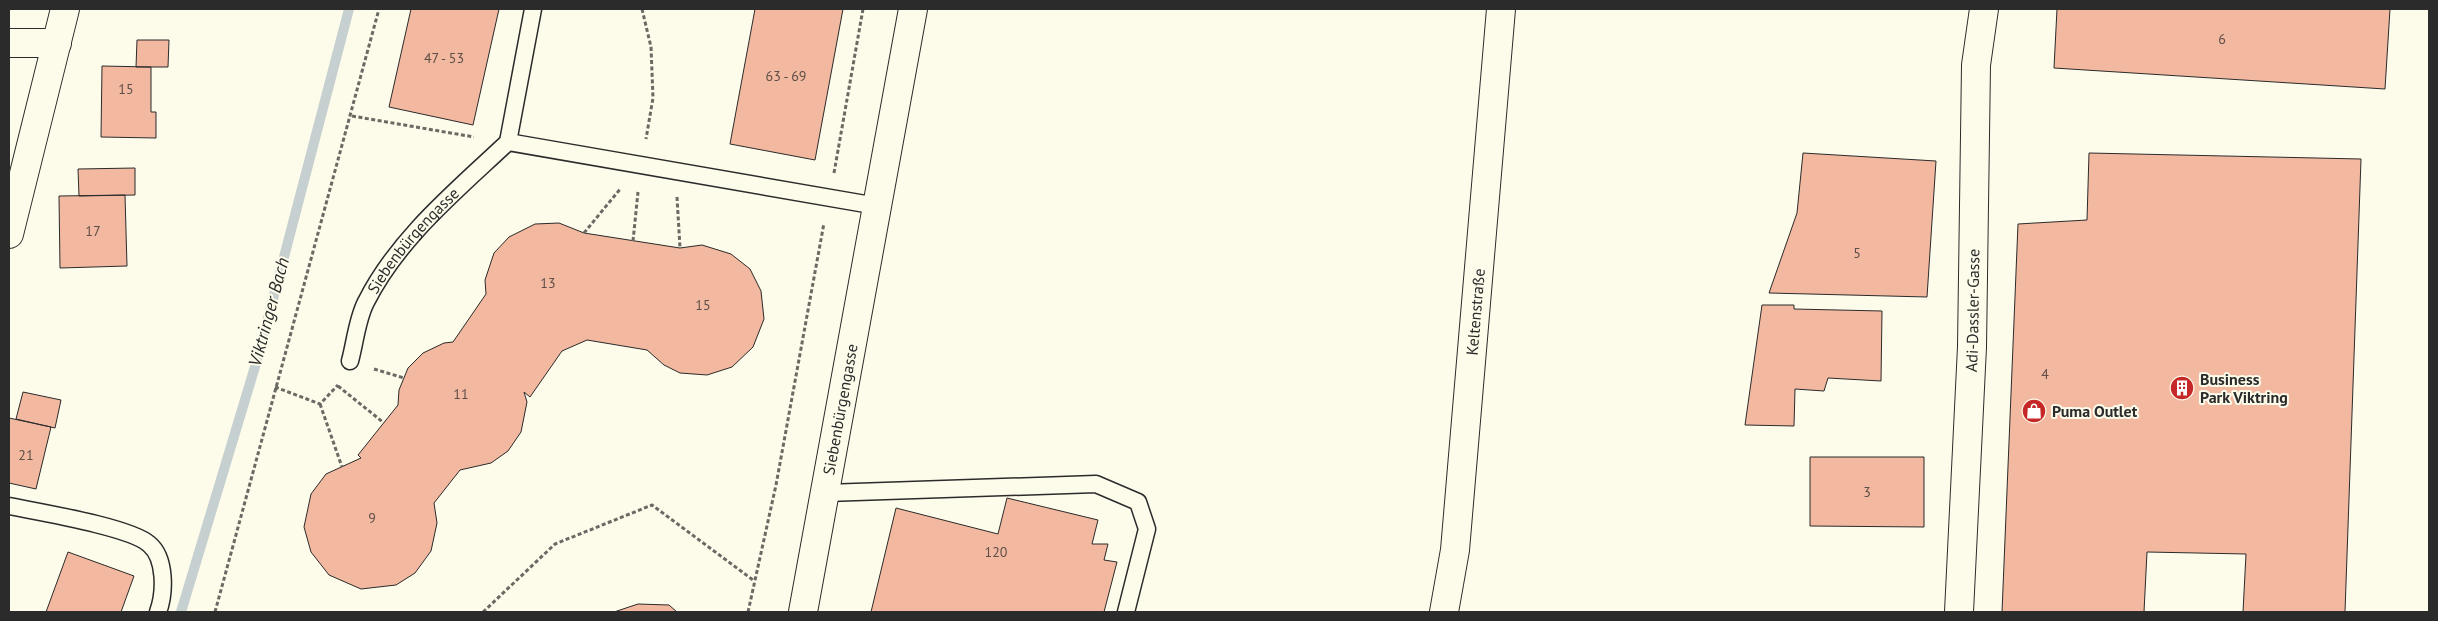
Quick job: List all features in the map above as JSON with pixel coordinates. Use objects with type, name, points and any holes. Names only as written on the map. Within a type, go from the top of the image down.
[{"type":"street","points":[[9,234],[65,9]]},
{"type":"street","name":"Siebenbürgengasse","points":[[803,612],[913,9]]},
{"type":"street","name":"Keltenstraße","points":[[1444,612],[1455,550],[1501,9]]},
{"type":"street","name":"Adi-Dassler-Gasse","points":[[1959,612],[1972,347],[1976,65],[1984,9]]},
{"type":"street","points":[[9,43],[57,43]]},
{"type":"lane","points":[[533,9],[508,142],[877,206]]},
{"type":"lane","name":"Siebenbürgengasse","points":[[350,361],[365,303],[397,254],[440,206],[508,142]]},
{"type":"lane","points":[[826,493],[1096,484],[1138,502],[1146,529],[1126,612]]},
{"type":"lane","points":[[9,506],[123,531],[150,544],[162,566],[162,601],[158,612]]},
{"type":"path","points":[[215,612],[275,387],[352,116],[379,9]]},
{"type":"path","points":[[633,241],[641,165],[653,98],[651,47],[642,9]]},
{"type":"path","points":[[748,612],[753,580],[776,486],[863,9]]},
{"type":"path","points":[[352,116],[508,142]]},
{"type":"path","points":[[584,233],[641,165]]},
{"type":"path","points":[[641,165],[677,196],[680,248]]},
{"type":"path","points":[[320,404],[338,386],[350,361]]},
{"type":"path","points":[[338,386],[384,422]]},
{"type":"path","points":[[275,387],[320,404]]},
{"type":"path","points":[[320,404],[342,467]]},
{"type":"path","points":[[483,612],[555,544],[652,505],[753,580]]},
{"type":"building","points":[[411,9],[499,9],[473,125],[389,107]]},
{"type":"building","points":[[755,9],[843,9],[815,160],[730,144]]},
{"type":"building","points":[[2057,9],[2390,9],[2385,89],[2054,68]]},
{"type":"building","points":[[137,40],[169,40],[168,67],[136,67]]},
{"type":"building","points":[[102,66],[151,67],[151,112],[156,112],[156,138],[101,137]]},
{"type":"building","points":[[1803,153],[1936,161],[1927,297],[1769,293],[1797,213]]},
{"type":"building","name":"Business Park Viktring","points":[[2089,153],[2361,159],[2345,612],[2243,612],[2246,554],[2147,552],[2144,612],[2002,612],[2018,224],[2087,220]]},
{"type":"building","points":[[135,168],[135,195],[79,196],[78,169]]},
{"type":"building","points":[[125,195],[127,266],[60,268],[59,196]]},
{"type":"building","points":[[559,223],[584,233],[680,248],[702,245],[731,254],[750,269],[761,291],[764,319],[753,347],[732,367],[707,375],[680,373],[664,365],[647,350],[587,340],[562,351],[530,397],[524,392],[527,402],[521,432],[508,451],[491,463],[460,470],[434,503],[437,523],[431,551],[415,573],[396,585],[361,589],[329,575],[311,552],[304,527],[311,494],[326,474],[361,458],[358,455],[398,405],[399,390],[408,368],[423,353],[444,343],[453,342],[486,294],[485,280],[494,253],[509,237],[535,224]]},
{"type":"building","points":[[1762,305],[1794,305],[1794,309],[1882,311],[1881,381],[1828,378],[1824,391],[1795,389],[1794,426],[1745,425]]},
{"type":"building","points":[[23,392],[61,400],[55,428],[16,419]]},
{"type":"building","points":[[9,418],[51,427],[36,489],[9,483]]},
{"type":"building","points":[[1810,457],[1924,457],[1924,527],[1810,526]]},
{"type":"building","points":[[1007,498],[1098,520],[1092,544],[1108,544],[1104,560],[1117,562],[1104,612],[871,612],[896,508],[998,534]]},
{"type":"building","points":[[68,552],[134,576],[121,612],[46,612]]},
{"type":"building","points":[[638,604],[669,605],[677,612],[614,612]]},
{"type":"waterway","name":"Viktringer Bach","points":[[181,612],[257,360],[349,9]]},
{"type":"place","name":"Business Park Viktring","points":[[2182,388]]},
{"type":"place","name":"Puma Outlet","points":[[2034,411]]}]
